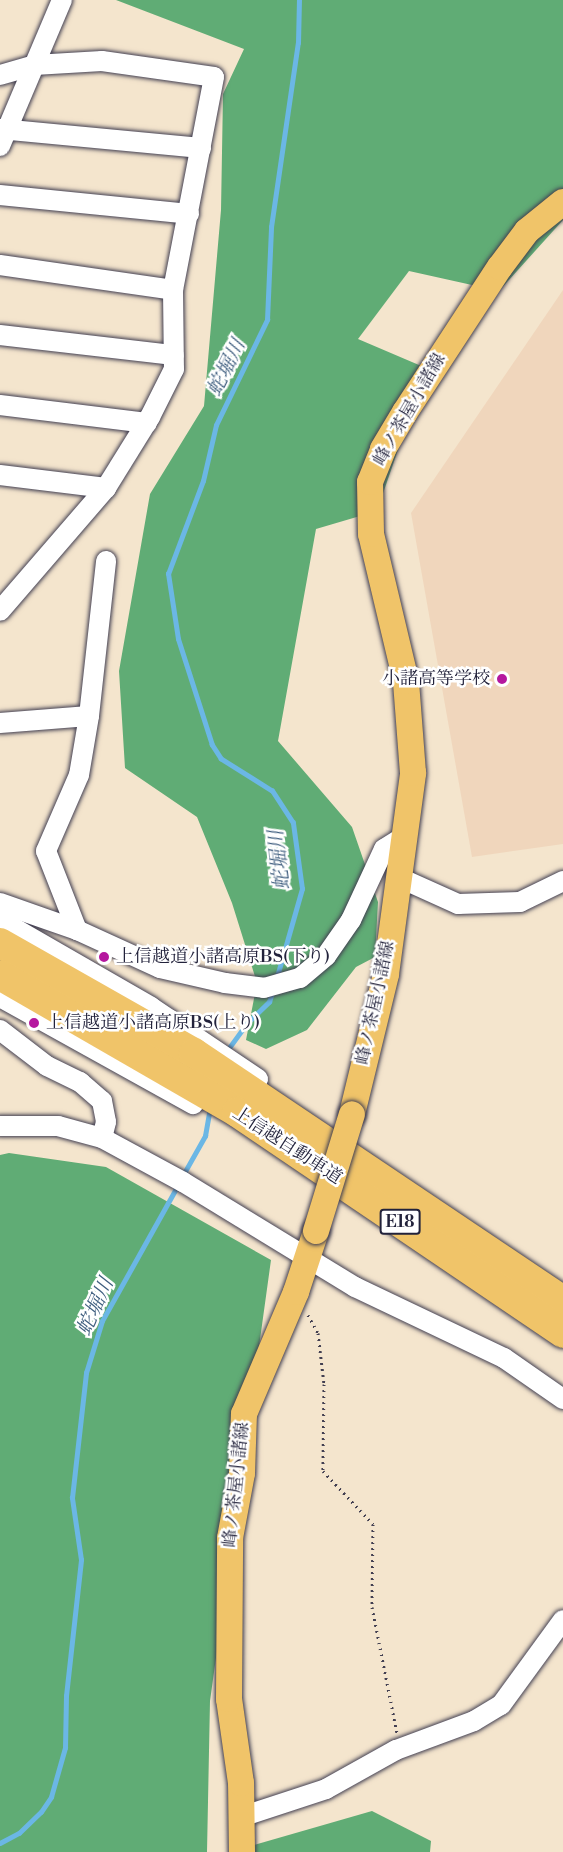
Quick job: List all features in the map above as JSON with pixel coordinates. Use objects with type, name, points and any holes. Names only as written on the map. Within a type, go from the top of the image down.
[{"type":"highway","name":"上信越自動車道","points":[[0,944],[243,1101],[416,1233],[563,1334]]},
{"type":"highway","name":"上信越自動車道","points":[[0,975],[190,1067]]},
{"type":"highway","name":"上信越自動車道","points":[[243,1101],[324,1139],[563,1301]]},
{"type":"main road","name":"峰ノ茶屋小諸線","points":[[242,1852],[241,1817],[229,1699],[230,1538],[242,1473],[244,1414],[308,1260],[351,1114],[386,974],[413,773],[412,726],[406,681],[371,534],[370,482],[405,412],[500,267],[527,231],[563,202]]},
{"type":"street","points":[[62,0],[2,134],[201,148]]},
{"type":"street","points":[[0,75],[34,65],[102,61],[214,77],[173,290],[174,369],[147,423],[106,488],[0,611]]},
{"type":"street","points":[[0,195],[189,214]]},
{"type":"street","points":[[0,265],[173,290]]},
{"type":"street","points":[[0,335],[174,355]]},
{"type":"street","points":[[0,405],[147,423]]},
{"type":"street","points":[[0,475],[106,488]]},
{"type":"street","points":[[77,930],[46,851],[79,775],[89,716],[106,561]]},
{"type":"street","points":[[0,723],[89,716]]},
{"type":"street","points":[[0,903],[77,930],[160,968],[225,983],[264,988],[300,978],[326,956],[351,920],[384,849],[405,836]]},
{"type":"street","points":[[398,877],[458,904],[520,902],[563,881]]},
{"type":"street","points":[[0,920],[67,956],[190,1067],[243,1101]]},
{"type":"street","points":[[0,997],[190,1067]]},
{"type":"street","points":[[0,1030],[47,1066],[80,1082],[102,1101],[106,1122],[102,1138]]},
{"type":"street","points":[[0,1126],[58,1126],[102,1138],[308,1260],[504,1358],[563,1400]]},
{"type":"street","points":[[241,1817],[326,1789],[400,1749],[453,1731],[501,1705],[563,1620]]},
{"type":"path","points":[[296,1292],[318,1333],[324,1384],[323,1471],[373,1524],[372,1607],[400,1749]]},
{"type":"shaded area","name":"小諸高等学校","points":[[563,290],[563,844],[472,857],[411,513]]},
{"type":"green space","points":[[116,0],[563,0],[563,220],[499,291],[409,271],[358,339],[426,368],[377,511],[316,529],[278,741],[352,827],[378,902],[375,957],[356,967],[307,1030],[266,1049],[246,1040],[257,983],[232,903],[197,817],[125,768],[119,671],[150,494],[204,406],[221,210],[223,94],[244,49]]},
{"type":"green space","points":[[9,1153],[106,1167],[271,1260],[210,1701],[207,1852],[0,1852],[0,1155]]},
{"type":"green space","points":[[372,1811],[431,1841],[430,1852],[230,1852]]},
{"type":"waterway","name":"蛇堀川","points":[[276,980],[302,889],[293,823],[272,791],[221,759],[212,745],[178,639],[168,574],[203,481],[216,425],[267,320],[271,227],[298,43],[299,0]]},
{"type":"waterway","name":"蛇堀川","points":[[226,1052],[246,1024],[269,1002],[273,990]]},
{"type":"waterway","name":"蛇堀川","points":[[183,1175],[205,1136],[210,1108]]},
{"type":"waterway","name":"蛇堀川","points":[[0,1843],[19,1833],[41,1812],[51,1797],[65,1748],[66,1696],[81,1560],[72,1498],[86,1373],[102,1321],[178,1185]]},
{"type":"place","name":"小諸高等学校","points":[[502,679]]},
{"type":"place","name":"上信越道小諸高原BS(下り)","points":[[104,957]]},
{"type":"place","name":"上信越道小諸高原BS(上り)","points":[[34,1023]]}]
